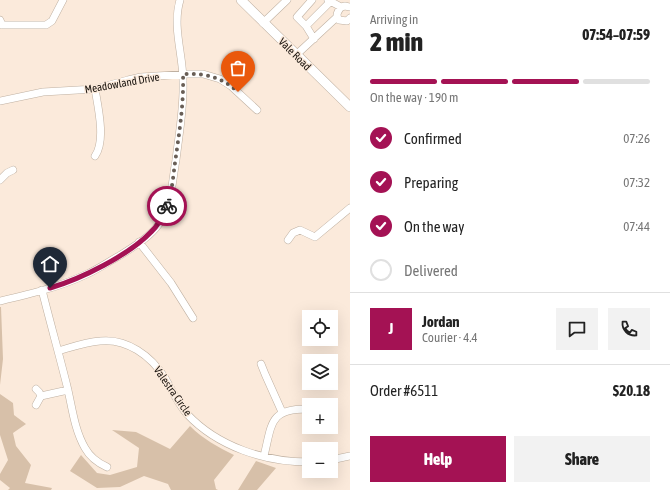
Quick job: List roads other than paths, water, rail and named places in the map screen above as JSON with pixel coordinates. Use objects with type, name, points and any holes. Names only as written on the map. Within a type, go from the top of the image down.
[{"type":"main road","name":"Vale Road","points":[[241,0],[350,106]]},
{"type":"street","points":[[0,20],[2,25],[46,25],[52,21],[63,0]]},
{"type":"street","points":[[0,301],[63,284],[88,274],[129,250],[149,234],[158,224],[168,203],[183,105],[183,74],[176,24],[180,0]]},
{"type":"street","points":[[264,23],[287,0]]},
{"type":"street","points":[[312,0],[297,17],[306,26],[314,39]]},
{"type":"street","points":[[306,26],[329,1],[341,7],[350,7]]},
{"type":"street","points":[[296,55],[337,17],[341,7]]},
{"type":"street","points":[[337,17],[339,20],[343,21],[347,21],[350,18]]},
{"type":"street","name":"Meadowland Drive","points":[[0,101],[49,91],[95,89],[141,77],[203,74],[220,79],[231,86],[257,110]]},
{"type":"street","points":[[95,89],[98,102],[100,139],[98,151],[95,156]]},
{"type":"street","points":[[0,180],[7,173],[13,170]]},
{"type":"street","points":[[288,240],[293,233],[300,230],[315,237],[350,208]]},
{"type":"street","points":[[139,242],[171,283],[193,318]]},
{"type":"street","points":[[42,290],[77,429],[85,448],[94,459],[108,467]]},
{"type":"street","name":"Valestra Circle","points":[[58,351],[99,341],[117,341],[132,346],[147,357],[158,368],[182,408],[196,422],[213,435],[231,446],[264,456],[278,460],[302,462]]},
{"type":"street","points":[[262,364],[282,412]]},
{"type":"street","points":[[36,389],[41,396]]},
{"type":"street","points":[[36,405],[41,396],[68,390]]},
{"type":"street","points":[[264,456],[271,427],[274,421],[282,412],[295,408],[302,408]]},
{"type":"street","points":[[338,459],[350,456]]}]
